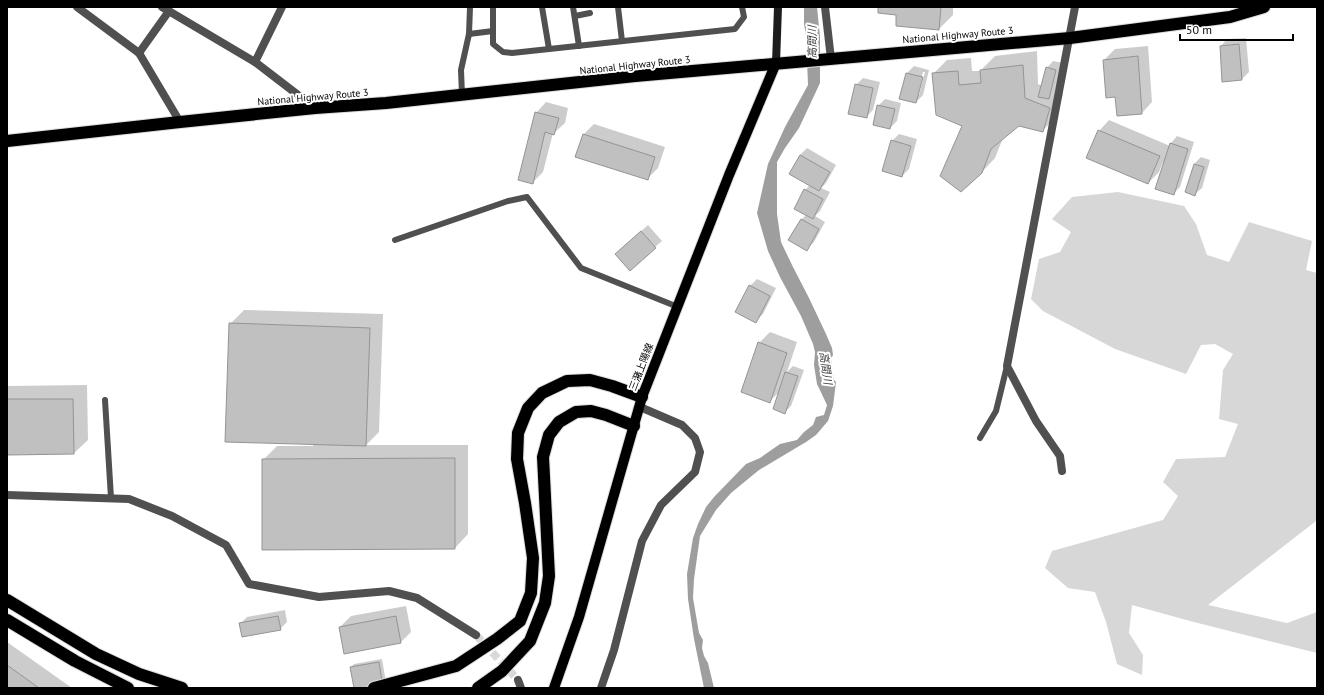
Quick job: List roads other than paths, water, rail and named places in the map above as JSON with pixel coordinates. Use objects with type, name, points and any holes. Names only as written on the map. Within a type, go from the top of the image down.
[{"type":"highway","name":"National Highway Route 3","points":[[7,141],[315,108],[386,103],[635,76],[1070,38],[1230,17],[1264,7]]},
{"type":"highway","points":[[374,688],[456,666],[497,639],[520,621],[531,593],[533,558],[517,459],[518,433],[528,408],[542,393],[567,381],[590,380],[612,386],[641,402]]},
{"type":"highway","points":[[478,688],[502,671],[530,641],[545,603],[549,576],[543,457],[549,435],[558,422],[576,412],[591,411],[634,426]]},
{"type":"highway","points":[[7,600],[96,654],[139,674],[182,688]]},
{"type":"highway","points":[[7,620],[75,661],[128,688]]},
{"type":"main road","name":"三潴上陽線","points":[[554,688],[579,617],[641,402],[729,175],[776,63]]},
{"type":"street","points":[[77,7],[138,53],[180,122]]},
{"type":"street","points":[[255,62],[282,7]]},
{"type":"street","points":[[776,63],[778,7]]},
{"type":"street","points":[[825,7],[828,59]]},
{"type":"street","points":[[1062,471],[1060,456],[1036,421],[1007,366],[1075,7]]},
{"type":"street","points":[[138,53],[166,9],[255,62],[315,108]]},
{"type":"street","points":[[601,688],[614,650],[642,541],[661,505],[695,472],[700,452],[695,438],[682,425],[641,402]]},
{"type":"street","points":[[7,495],[129,498],[172,516],[226,545],[249,584],[319,597],[388,591],[416,598],[476,635]]},
{"type":"lane","points":[[462,95],[461,70],[469,34],[470,7]]},
{"type":"lane","points":[[493,7],[493,44],[503,52],[512,53],[735,29],[744,17],[742,7]]},
{"type":"lane","points":[[542,7],[549,49]]},
{"type":"lane","points":[[573,7],[579,46]]},
{"type":"lane","points":[[618,7],[622,41]]},
{"type":"lane","points":[[575,16],[590,13]]},
{"type":"lane","points":[[469,34],[493,31]]},
{"type":"lane","points":[[396,240],[508,201],[528,197],[581,268],[678,307]]},
{"type":"lane","points":[[980,438],[996,411],[1007,366]]},
{"type":"lane","points":[[105,400],[110,498]]},
{"type":"water","name":"高間川","points":[[804,7],[817,7],[820,37],[820,83],[799,128],[777,162],[777,214],[781,242],[832,348],[833,355],[831,359],[834,380],[836,382],[833,406],[828,421],[816,435],[759,470],[731,493],[716,510],[700,536],[693,598],[699,633],[703,640],[702,648],[708,663],[714,688],[704,688],[688,599],[687,574],[693,538],[698,524],[706,507],[714,497],[746,464],[760,458],[780,444],[797,440],[813,425],[816,417],[824,415],[827,405],[817,384],[813,344],[801,316],[768,251],[757,213],[768,164],[785,127],[808,85]]},
{"type":"tunnel","points":[[476,635],[518,680]]}]
